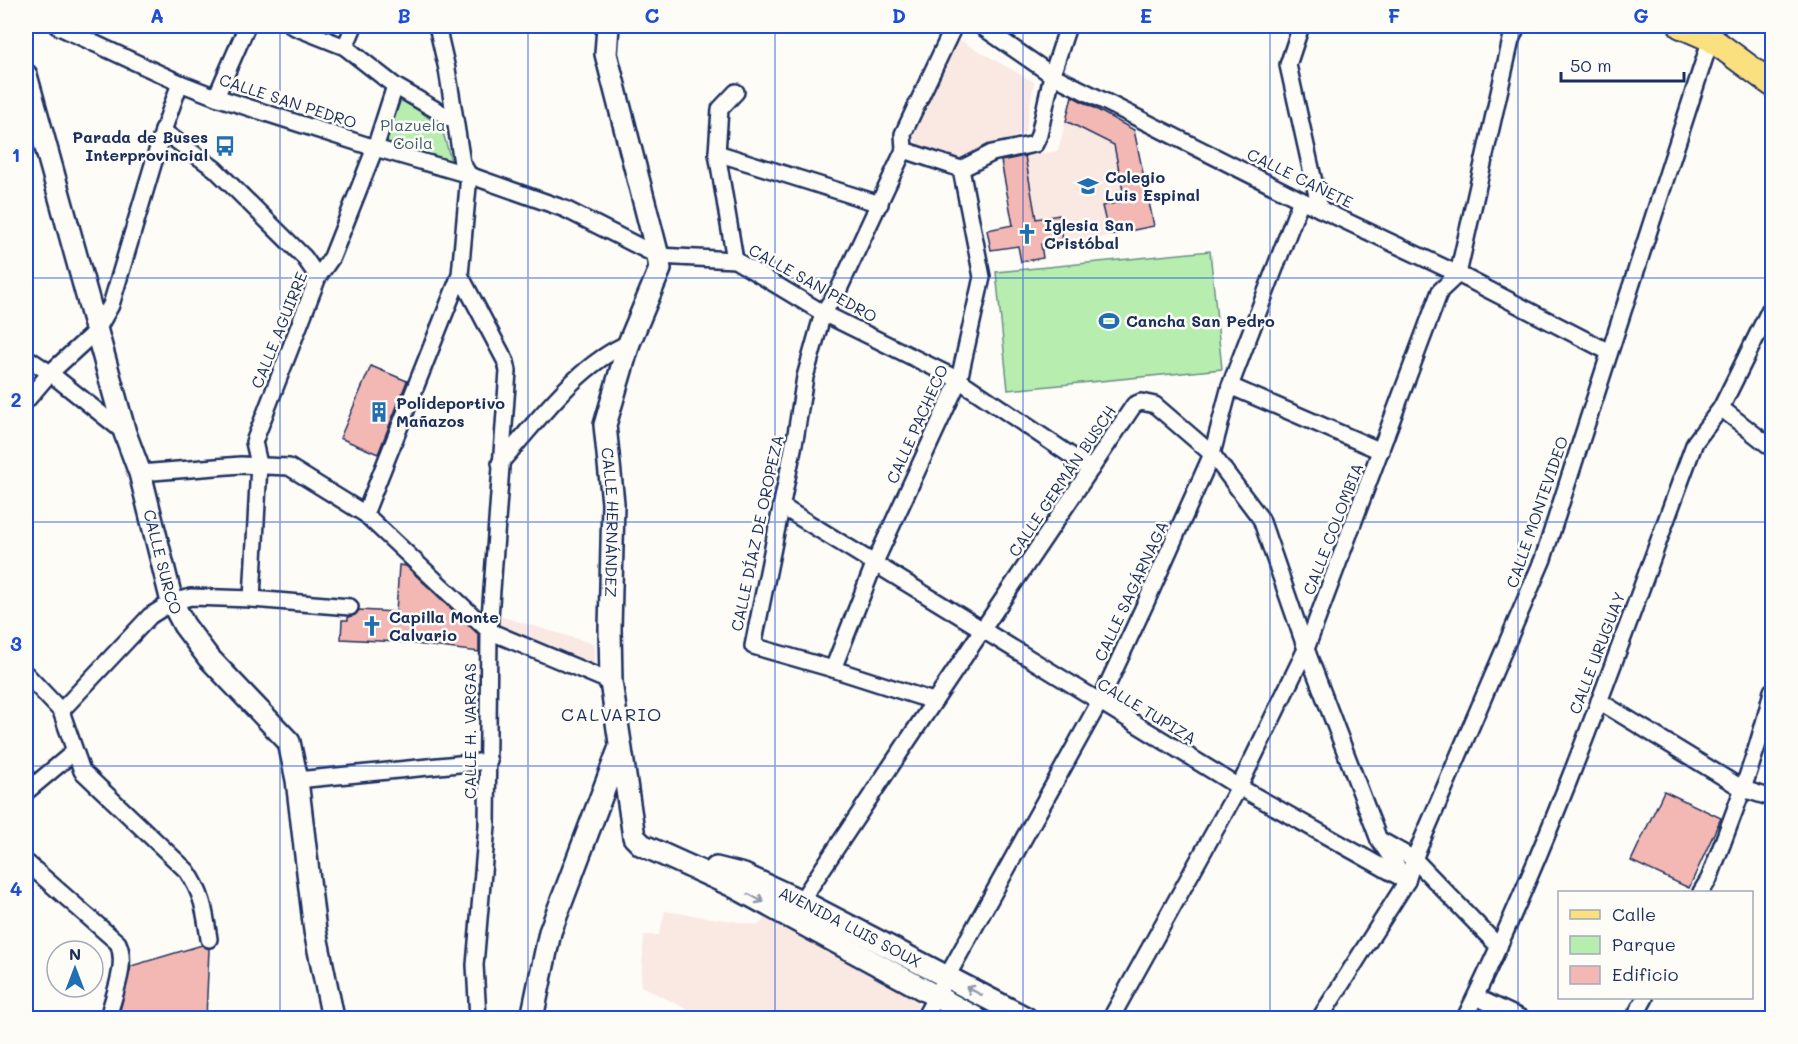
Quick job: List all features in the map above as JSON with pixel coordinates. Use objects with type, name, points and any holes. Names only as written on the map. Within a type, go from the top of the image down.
[{"type":"main road","name":"CALLE HERNÁNDEZ","points":[[532,1018],[550,932],[621,744],[611,682],[613,503],[605,425],[629,343],[660,269],[606,54],[604,26]]},
{"type":"main road","points":[[1681,26],[1713,32],[1773,84]]},
{"type":"main road","name":"CALLE SURCO","points":[[26,75],[125,433],[141,473],[172,602],[183,625],[208,657],[289,742],[297,780],[315,931],[333,1018]]},
{"type":"main road","name":"AVENIDA LUIS SOUX","points":[[621,744],[634,837],[642,845],[733,886],[976,1018]]},
{"type":"main road","name":"AVENIDA LUIS SOUX","points":[[666,855],[744,875],[801,901],[1026,1018]]},
{"type":"street","name":"CALLE SAN PEDRO","points":[[57,26],[180,83],[216,97],[375,148],[470,175],[565,209],[658,256],[735,260],[823,313],[959,380],[1091,469]]},
{"type":"street","points":[[216,97],[247,26]]},
{"type":"street","points":[[292,26],[345,47],[395,86],[455,121]]},
{"type":"street","points":[[345,47],[354,26]]},
{"type":"street","points":[[365,513],[460,275],[470,175],[462,163],[437,26]]},
{"type":"street","name":"CALLE DÍAZ DE OROPEZA","points":[[933,701],[753,646],[796,434],[805,376],[823,313],[839,289],[880,204],[904,150],[903,134],[954,26]]},
{"type":"street","name":"CALLE CAÑETE","points":[[981,26],[1052,75],[1301,200],[1458,274],[1609,351]]},
{"type":"street","points":[[904,150],[962,169],[992,153],[1035,144],[1052,75],[1068,26]]},
{"type":"street","points":[[1301,26],[1288,65],[1320,209]]},
{"type":"street","name":"CALLE COLOMBIA","points":[[1111,1018],[1239,787],[1306,649],[1440,291],[1458,274],[1516,26]]},
{"type":"street","name":"CALLE MONTEVIDEO","points":[[1320,1018],[1407,881],[1414,859],[1543,559],[1713,32]]},
{"type":"street","points":[[26,401],[50,373],[97,330],[111,305],[163,131],[180,83]]},
{"type":"street","name":"CALLE AGUIRRE","points":[[252,599],[260,464],[254,442],[318,277],[332,257],[375,148],[395,86]]},
{"type":"street","points":[[735,260],[717,153],[720,108],[736,92]]},
{"type":"street","points":[[163,131],[215,169],[304,257],[318,277]]},
{"type":"street","points":[[717,153],[880,204]]},
{"type":"street","name":"CALLE PACHECO","points":[[833,669],[875,562],[959,380],[982,277],[962,169]]},
{"type":"street","name":"CALLE SAGÁRNAGA","points":[[924,1018],[1099,703],[1212,454],[1230,386],[1301,200]]},
{"type":"street","name":"CALLE H. VARGAS","points":[[460,275],[506,362],[508,371],[489,631],[488,826],[475,965],[478,1018]]},
{"type":"street","name":"CALLE URUGUAY","points":[[1465,1018],[1499,947],[1599,701],[1695,442],[1721,408],[1773,305]]},
{"type":"street","points":[[500,463],[573,381],[613,349],[629,343]]},
{"type":"street","points":[[26,357],[50,373],[125,433]]},
{"type":"street","points":[[1230,386],[1381,451]]},
{"type":"street","name":"CALLE GERMÁN BUSCH","points":[[801,901],[933,701],[1134,405],[1142,402],[1155,405],[1212,454],[1261,519],[1306,649],[1379,840],[1407,881]]},
{"type":"street","points":[[1721,408],[1773,448]]},
{"type":"street","points":[[141,473],[260,464],[289,467],[365,513],[489,631],[611,682]]},
{"type":"street","name":"CALLE TUPIZA","points":[[781,506],[875,562],[982,632],[1239,787],[1407,881]]},
{"type":"street","points":[[61,711],[150,616],[172,602],[191,597],[252,599],[350,607]]},
{"type":"street","points":[[26,674],[61,711],[82,771],[187,872],[198,888],[205,909],[209,939]]},
{"type":"street","points":[[1702,891],[1709,879],[1743,789],[1773,691]]},
{"type":"street","points":[[1599,701],[1743,789],[1773,798]]},
{"type":"street","points":[[26,792],[74,752]]},
{"type":"street","points":[[297,780],[489,761]]},
{"type":"street","points":[[1379,840],[1414,859],[1499,947]]},
{"type":"street","points":[[26,862],[118,943],[122,952],[121,965],[108,1018]]},
{"type":"street","points":[[1476,997],[1521,1018]]},
{"type":"street","points":[[1634,1018],[1644,999]]},
{"type":"shaded area","points":[[959,40],[1034,82],[1025,133],[985,147],[962,161],[920,147],[911,134]]},
{"type":"shaded area","name":"Colegio Luis Espinal","points":[[1072,95],[1134,130],[1154,226],[1109,235],[1066,251],[1059,217],[1036,219],[1025,156],[1058,151]]},
{"type":"shaded area","points":[[499,616],[595,644],[594,665],[498,626]]},
{"type":"shaded area","points":[[665,911],[759,925],[769,913],[916,999],[918,1005],[911,1018],[704,1018],[641,986],[644,935],[659,935]]},
{"type":"green space","name":"Plazuela Coila","points":[[406,99],[442,129],[452,164],[389,149],[386,143],[400,102]]},
{"type":"green space","name":"Cancha San Pedro","points":[[1210,251],[1222,369],[1008,390],[996,272]]},
{"type":"building","points":[[1072,96],[1134,130],[1154,226],[1109,235],[1102,206],[1125,201],[1114,145],[1066,121]]},
{"type":"building","points":[[1025,156],[1036,219],[1059,215],[1063,240],[1041,244],[1043,258],[1021,262],[1018,246],[991,250],[987,230],[1013,225],[1001,161]]},
{"type":"building","name":"Polideportivo Mañazos","points":[[371,366],[407,381],[378,454],[340,438]]},
{"type":"building","points":[[399,565],[406,566],[479,635],[479,652],[399,642],[341,639],[342,620],[348,620],[348,617],[355,615],[359,610],[396,612]]},
{"type":"building","points":[[1664,791],[1721,818],[1689,888],[1631,861]]},
{"type":"building","points":[[202,945],[209,949],[206,1018],[118,1018],[131,966]]},
{"type":"place","name":"Parada de Buses Interprovincial","points":[[225,146]]},
{"type":"place","name":"Colegio Luis Espinal","points":[[1088,186]]},
{"type":"place","name":"Iglesia San Cristóbal","points":[[1027,234]]},
{"type":"place","name":"Cancha San Pedro","points":[[1109,321]]},
{"type":"place","name":"Polideportivo Mañazos","points":[[379,412]]},
{"type":"place","name":"Capilla Monte Calvario","points":[[372,626]]},
{"type":"district","name":"CALVARIO","points":[[612,715]]}]
